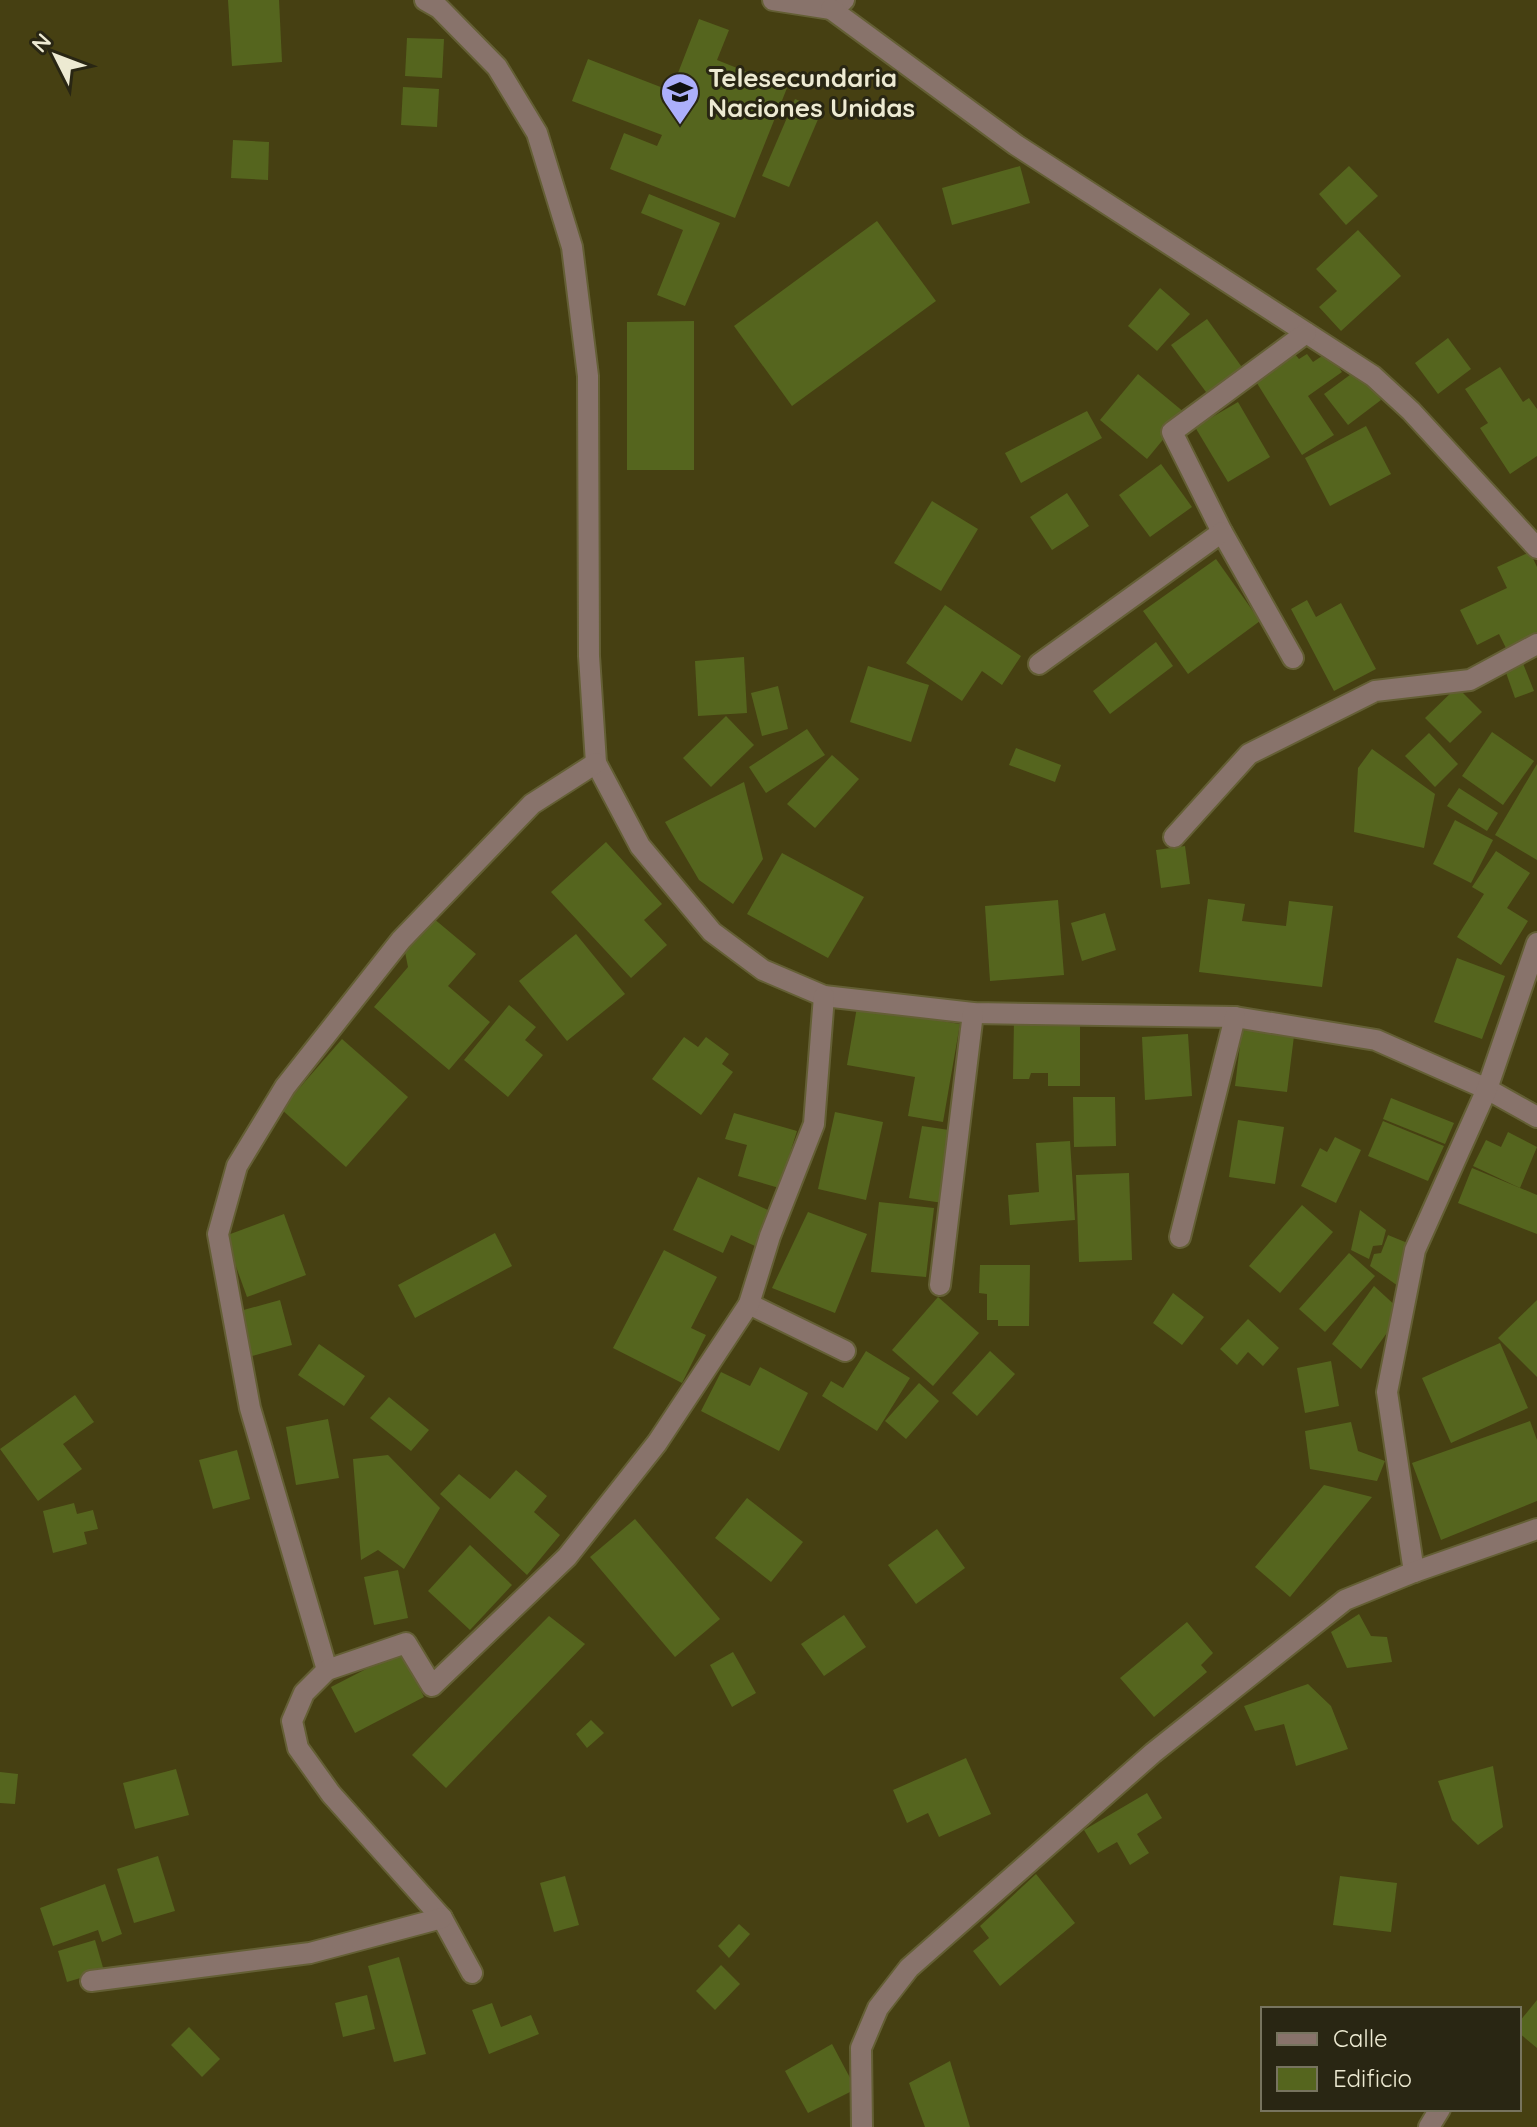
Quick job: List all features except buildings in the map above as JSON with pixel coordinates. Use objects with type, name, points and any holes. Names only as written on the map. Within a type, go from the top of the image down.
[{"type":"street","points":[[425,0],[439,8],[497,67],[537,133],[572,247],[588,376],[589,656],[596,763],[640,846],[712,932],[763,970],[824,996],[973,1013],[1235,1017],[1376,1040],[1487,1089],[1537,1117]]},
{"type":"street","points":[[773,0],[838,4],[1016,145],[1373,376],[1411,411],[1537,548]]},
{"type":"street","points":[[1293,658],[1222,532],[1172,432],[1306,333]]},
{"type":"street","points":[[1039,664],[1222,532]]},
{"type":"street","points":[[1174,837],[1249,754],[1375,691],[1470,680],[1537,644]]},
{"type":"street","points":[[327,1670],[250,1408],[218,1234],[237,1166],[285,1087],[401,940],[532,804],[596,763]]},
{"type":"street","points":[[1414,1572],[1387,1392],[1415,1250],[1487,1089],[1537,943]]},
{"type":"street","points":[[472,1973],[442,1918],[331,1794],[298,1748],[292,1721],[304,1693],[327,1670],[406,1643],[432,1686],[567,1557],[657,1443],[749,1304],[770,1236],[814,1124],[824,996]]},
{"type":"street","points":[[940,1285],[973,1013]]},
{"type":"street","points":[[1180,1237],[1235,1017]]},
{"type":"street","points":[[749,1304],[845,1351]]},
{"type":"street","points":[[862,2127],[861,2048],[878,2008],[909,1968],[1153,1753],[1345,1600],[1537,1529]]},
{"type":"street","points":[[91,1981],[310,1953],[442,1918]]},
{"type":"place","name":"Telesecundaria Naciones Unidas","points":[[680,126]]}]
